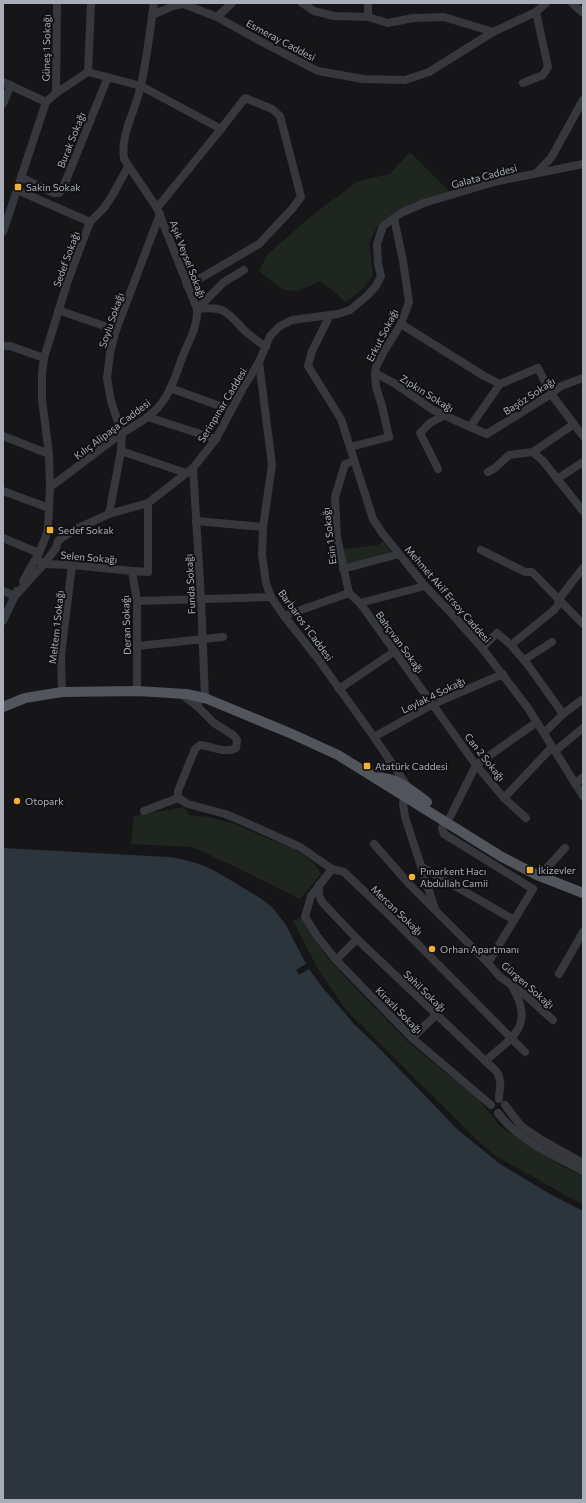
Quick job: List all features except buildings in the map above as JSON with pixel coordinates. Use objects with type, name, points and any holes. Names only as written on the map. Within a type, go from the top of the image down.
[{"type":"main road","points":[[3,700],[62,692],[137,691],[181,694],[207,699],[332,752],[374,776],[384,784],[406,791],[502,857],[538,875],[583,893]]},
{"type":"main road","points":[[3,707],[25,698]]},
{"type":"main road","points":[[448,820],[544,871],[583,888]]},
{"type":"street","name":"Güneş 1 Sokağı","points":[[56,93],[57,3]]},
{"type":"street","points":[[88,72],[91,3]]},
{"type":"street","points":[[128,167],[124,160],[124,139],[141,86],[154,3]]},
{"type":"street","points":[[217,16],[232,3]]},
{"type":"street","points":[[302,3],[314,11],[327,14],[368,18],[388,23],[413,18],[444,17],[493,32]]},
{"type":"street","points":[[368,3],[368,18]]},
{"type":"street","name":"Esmeray Caddesi","points":[[152,15],[173,6],[182,4],[217,16],[260,41],[318,71],[363,79],[405,80],[428,72],[493,32],[536,12],[546,3]]},
{"type":"street","points":[[572,3],[583,13]]},
{"type":"street","points":[[523,83],[543,75],[548,67],[536,12]]},
{"type":"street","points":[[3,232],[46,102],[56,93],[88,72],[141,86],[221,129]]},
{"type":"street","name":"Burak Sokağı","points":[[21,177],[53,193],[59,193],[62,190],[108,77]]},
{"type":"street","points":[[3,104],[7,84],[46,102]]},
{"type":"street","name":"Soylu Sokağı","points":[[122,434],[111,401],[107,378],[110,353],[116,330],[159,211],[246,98],[272,109],[280,116],[300,197],[292,209],[259,244],[187,286]]},
{"type":"street","points":[[536,173],[550,158],[583,100]]},
{"type":"street","name":"Galata Caddesi","points":[[394,218],[401,213],[424,203],[494,182],[583,164]]},
{"type":"street","name":"Aşık Veysel Sokağı","points":[[128,167],[159,211],[197,310],[208,308],[227,311],[243,329],[266,347]]},
{"type":"street","name":"Sedef Sokağı","points":[[46,536],[49,508],[50,454],[42,400],[42,374],[44,358],[58,310],[90,222],[104,208],[128,167]]},
{"type":"street","points":[[17,190],[90,222]]},
{"type":"street","points":[[330,315],[350,310],[376,286],[381,276],[378,264],[377,244],[383,226],[394,218]]},
{"type":"street","name":"Erkut Sokağı","points":[[350,447],[389,437],[376,387],[375,373],[376,367],[383,353],[401,324],[409,302],[403,261],[394,218]]},
{"type":"street","points":[[197,310],[224,282],[244,270]]},
{"type":"street","points":[[58,310],[116,330]]},
{"type":"street","name":"Kılıç Alipaşa Caddesi","points":[[50,487],[122,434],[148,417],[166,398],[194,328],[197,310]]},
{"type":"street","name":"Serinpınar Caddesi","points":[[58,540],[76,529],[109,514],[148,503],[190,470],[216,438],[260,362],[270,336],[280,326],[292,320],[330,315]]},
{"type":"street","name":"Mehmet Akif Ersoy Caddesi","points":[[330,315],[312,351],[308,366],[341,420],[373,519],[425,586],[452,614],[503,674],[528,708],[583,796]]},
{"type":"street","points":[[401,324],[484,376],[500,384]]},
{"type":"street","points":[[3,346],[10,346],[44,358]]},
{"type":"street","name":"Barbaros 1 Caddesi","points":[[260,362],[272,465],[263,527],[262,555],[266,583],[271,597],[284,616],[318,659],[391,762],[406,791]]},
{"type":"street","points":[[470,427],[500,384],[538,368],[551,394],[583,436]]},
{"type":"street","name":"Zıpkın Sokağı","points":[[375,373],[394,383],[443,416],[487,434]]},
{"type":"street","name":"Başöz Sokağı","points":[[487,434],[551,394],[561,386],[583,378]]},
{"type":"street","points":[[170,388],[231,410]]},
{"type":"street","points":[[438,469],[420,433],[430,423],[443,416]]},
{"type":"street","points":[[148,417],[216,438]]},
{"type":"street","points":[[488,472],[495,468],[509,455],[533,452],[574,424]]},
{"type":"street","points":[[109,514],[121,451],[122,434]]},
{"type":"street","points":[[3,436],[50,454]]},
{"type":"street","points":[[121,451],[190,470]]},
{"type":"street","points":[[533,452],[543,461],[583,511]]},
{"type":"street","name":"Esin 1 Sokağı","points":[[349,593],[337,537],[334,497],[345,464],[354,461]]},
{"type":"street","points":[[557,480],[583,462]]},
{"type":"street","name":"Funda Sokağı","points":[[190,470],[196,521],[202,638],[207,699],[206,710],[209,718]]},
{"type":"street","points":[[3,491],[49,508]]},
{"type":"street","points":[[132,571],[148,572],[148,503]]},
{"type":"street","points":[[196,521],[263,527]]},
{"type":"street","points":[[3,621],[15,596],[39,553],[46,536],[54,537],[58,540],[53,551],[44,564],[15,596]]},
{"type":"street","points":[[3,538],[39,553],[44,564]]},
{"type":"street","points":[[39,553],[46,550],[53,551]]},
{"type":"street","points":[[481,550],[525,572],[532,572],[583,624]]},
{"type":"street","name":"Esin 1 Sokağı","points":[[343,569],[399,554]]},
{"type":"street","name":"Selen Sokağı","points":[[44,564],[72,565],[132,571]]},
{"type":"street","name":"Meltem 1 Sokağı","points":[[62,692],[61,655],[72,565]]},
{"type":"street","points":[[511,645],[554,610],[558,605],[559,599],[583,568]]},
{"type":"street","name":"Deran Sokağı","points":[[132,571],[137,601],[137,691]]},
{"type":"street","points":[[360,603],[425,586]]},
{"type":"street","points":[[3,591],[15,596]]},
{"type":"street","points":[[284,616],[349,593]]},
{"type":"street","name":"Bahçıvan Sokağı","points":[[349,593],[360,603],[433,704]]},
{"type":"street","points":[[137,601],[271,597]]},
{"type":"street","points":[[482,648],[498,633],[524,660],[563,714]]},
{"type":"street","points":[[137,646],[223,637]]},
{"type":"street","points":[[524,660],[552,642]]},
{"type":"street","points":[[339,689],[395,651]]},
{"type":"street","name":"Leylak 4 Sokağı","points":[[374,737],[433,704],[503,674]]},
{"type":"street","points":[[144,811],[178,798],[178,791],[195,749],[200,745],[226,751],[236,748],[236,740],[233,736],[181,694]]},
{"type":"street","points":[[197,706],[199,701],[207,699]]},
{"type":"street","points":[[544,733],[563,714],[583,699]]},
{"type":"street","name":"Can 2 Sokağı","points":[[433,704],[476,765],[504,798],[526,818]]},
{"type":"street","points":[[488,963],[533,890],[444,834],[442,828],[448,820],[476,765],[537,722]]},
{"type":"street","points":[[504,798],[554,749],[583,728]]},
{"type":"street","points":[[374,776],[391,762]]},
{"type":"street","points":[[575,784],[583,777]]},
{"type":"street","points":[[406,791],[403,804],[405,817],[435,910]]},
{"type":"street","name":"Mercan Sokağı","points":[[178,798],[188,804],[225,814],[300,847],[332,869],[344,872],[525,1052]]},
{"type":"street","name":"Gürgen Sokağı","points":[[374,844],[410,885],[488,963],[500,977],[523,993],[552,1020]]},
{"type":"street","points":[[544,871],[565,848]]},
{"type":"street","points":[[422,867],[514,920]]},
{"type":"street","points":[[308,908],[311,896],[332,869]]},
{"type":"street","points":[[308,908],[315,902],[322,902],[319,895],[319,885]]},
{"type":"street","name":"Sahil Sokağı","points":[[322,902],[357,939],[497,1072],[502,1086],[499,1091],[502,1102]]},
{"type":"street","name":"Kirazlı Sokağı","points":[[308,908],[305,917],[317,936],[336,960],[412,1038],[490,1105]]},
{"type":"street","points":[[559,974],[583,932]]},
{"type":"street","points":[[336,960],[357,939]]},
{"type":"street","points":[[485,1061],[518,1031],[521,1022],[522,1009],[518,996],[512,986]]},
{"type":"street","points":[[412,1038],[436,1015]]},
{"type":"street","points":[[583,1163],[542,1140],[521,1126],[502,1102],[493,1100],[490,1105],[492,1111],[498,1113],[505,1123],[525,1139],[583,1171]]},
{"type":"street","points":[[498,1113],[502,1112],[502,1102]]},
{"type":"shaded area","points":[[410,152],[450,192],[392,214],[377,227],[369,243],[373,274],[366,286],[346,302],[321,281],[298,291],[284,290],[259,271],[267,255],[309,218],[358,181],[390,174]]},
{"type":"shaded area","points":[[383,541],[391,552],[346,565],[344,549],[378,545]]},
{"type":"shaded area","points":[[183,807],[190,815],[208,817],[232,823],[281,844],[283,843],[299,852],[315,864],[321,874],[300,899],[192,847],[131,844],[134,816]]},
{"type":"shaded area","points":[[3,848],[181,859],[213,870],[260,898],[272,907],[286,925],[306,964],[296,970],[299,975],[309,969],[323,988],[355,1025],[457,1129],[500,1164],[550,1194],[583,1211],[583,1500],[3,1500]]},
{"type":"shaded area","points":[[300,918],[327,957],[349,981],[408,1042],[477,1098],[501,1127],[560,1165],[583,1176],[583,1205],[494,1155],[346,1010],[318,969],[293,921]]},
{"type":"place","name":"Sakin Sokak","points":[[18,187]]},
{"type":"place","name":"Sedef Sokak","points":[[50,530]]},
{"type":"place","name":"Atatürk Caddesi","points":[[367,766]]},
{"type":"place","name":"Otopark","points":[[17,801]]},
{"type":"place","name":"İkizevler","points":[[530,870]]},
{"type":"place","name":"Pınarkent Hacı Abdullah Camii","points":[[412,877]]},
{"type":"place","name":"Orhan Apartmanı","points":[[432,949]]}]
